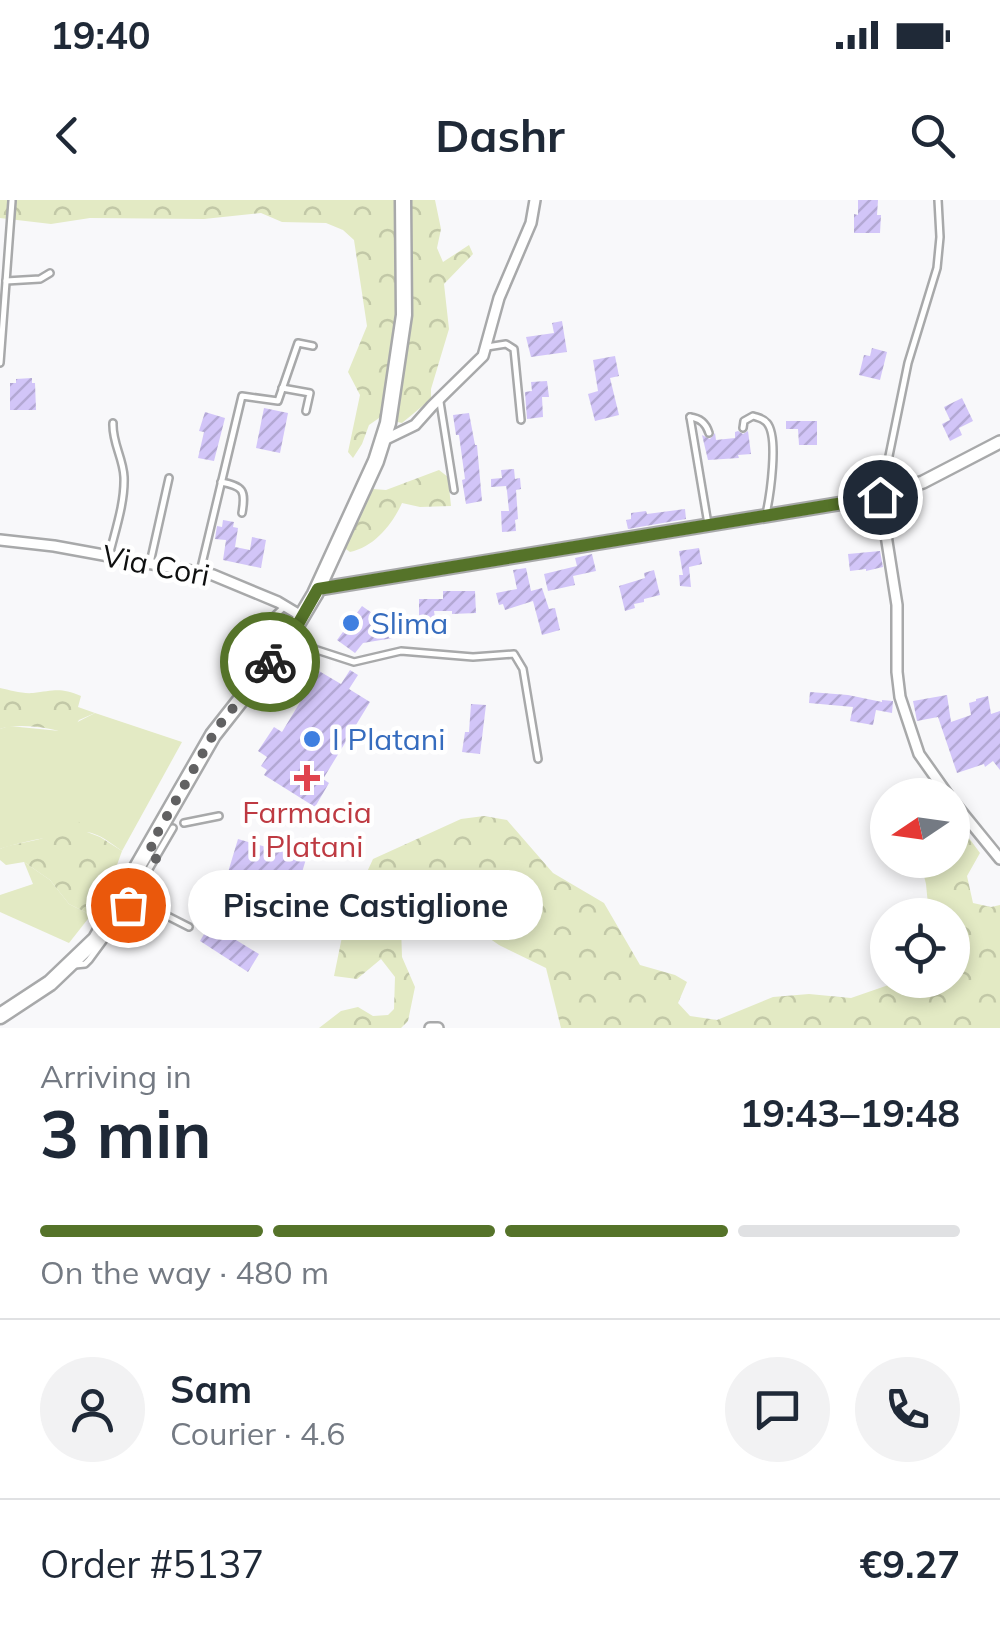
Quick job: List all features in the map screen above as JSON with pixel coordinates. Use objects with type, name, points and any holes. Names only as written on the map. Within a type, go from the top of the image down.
[{"type":"main road","points":[[0,1016],[50,984],[93,942],[155,848],[217,728],[287,641],[318,589],[384,440],[404,315],[403,200]]},
{"type":"street","points":[[384,440],[415,426],[478,363],[488,347],[497,304],[530,224],[535,200]]},
{"type":"street","points":[[318,589],[880,497],[916,485],[1000,442]]},
{"type":"street","points":[[880,497],[898,606],[900,697],[920,758],[935,778]]},
{"type":"street","name":"Via Cori","points":[[1,538],[200,572],[233,582],[303,617]]},
{"type":"street","points":[[970,822],[1000,859]]},
{"type":"street","points":[[430,1028],[438,1028]]},
{"type":"lane","points":[[880,497],[908,362],[937,268],[938,200]]},
{"type":"lane","points":[[0,363],[12,201]]},
{"type":"lane","points":[[6,280],[40,279],[50,272]]},
{"type":"lane","points":[[200,572],[242,396],[278,401],[298,343],[313,346]]},
{"type":"lane","points":[[488,347],[506,344],[514,349],[521,420]]},
{"type":"lane","points":[[282,388],[310,393],[306,411]]},
{"type":"lane","points":[[440,399],[454,490]]},
{"type":"lane","points":[[743,428],[744,421],[753,416],[767,422],[772,432],[772,471],[765,517]]},
{"type":"lane","points":[[708,432],[705,424],[690,417],[709,527]]},
{"type":"lane","points":[[109,556],[124,480],[113,424]]},
{"type":"lane","points":[[150,563],[168,478]]},
{"type":"lane","points":[[221,482],[241,488],[242,512]]},
{"type":"lane","points":[[232,656],[285,606]]},
{"type":"lane","points":[[287,641],[354,662],[391,652],[516,656],[524,673],[538,758]]},
{"type":"lane","points":[[184,823],[219,816]]},
{"type":"lane","points":[[72,964],[90,960],[132,898],[155,848],[173,828]]},
{"type":"lane","points":[[155,848],[167,856]]},
{"type":"lane","points":[[132,898],[189,927]]},
{"type":"green space","points":[[0,200],[401,200],[401,315],[382,416],[369,425],[353,458],[348,452],[360,395],[348,372],[367,326],[354,240],[343,230],[326,223],[282,222],[261,213],[204,219],[90,218],[51,224],[0,218]]},
{"type":"green space","points":[[406,200],[435,200],[441,229],[437,248],[443,262],[469,245],[473,254],[444,284],[449,329],[431,399],[402,423],[393,421]]},
{"type":"green space","points":[[439,470],[448,477],[451,506],[402,503],[374,540],[350,552],[343,547],[373,489],[386,490]]},
{"type":"green space","points":[[0,688],[29,693],[67,691],[81,696],[78,707],[95,713],[79,720],[69,735],[35,727],[0,729]]},
{"type":"green space","points":[[95,713],[182,742],[122,851],[86,832],[0,849],[0,729],[9,726],[60,731]]},
{"type":"green space","points":[[484,816],[507,820],[553,873],[604,903],[640,965],[687,982],[678,1003],[690,1016],[717,1020],[773,997],[809,994],[851,998],[870,991],[870,998],[970,998],[970,898],[927,898],[924,878],[967,878],[973,903],[1000,905],[1000,1028],[561,1028],[546,968],[499,945],[447,909],[425,906],[401,926],[402,957],[415,987],[408,1021],[401,1028],[319,1028],[341,1011],[358,1007],[373,1016],[388,1015],[394,1009],[395,977],[381,959],[357,979],[334,976],[349,911],[373,859],[461,819]]},
{"type":"green space","points":[[76,818],[87,832],[122,851],[109,887],[91,915],[69,904],[50,880],[24,862],[6,865],[0,860],[0,849],[43,838],[55,822]]},
{"type":"green space","points":[[970,840],[980,853],[970,871]]},
{"type":"green space","points":[[24,862],[50,880],[69,904],[91,915],[69,943],[0,912],[0,895],[33,884]]},
{"type":"building","points":[[858,200],[878,200],[880,233],[854,233]]},
{"type":"building","points":[[562,321],[567,352],[531,357],[526,337],[554,333],[552,323]]},
{"type":"building","points":[[872,348],[887,352],[880,380],[859,375],[864,355],[870,356]]},
{"type":"building","points":[[615,356],[619,376],[610,378],[619,415],[595,421],[588,394],[598,391],[593,360]]},
{"type":"building","points":[[32,378],[36,410],[10,410],[10,383]]},
{"type":"building","points":[[547,381],[549,397],[542,397],[543,417],[527,419],[525,392],[532,391],[531,382]]},
{"type":"building","points":[[962,398],[973,421],[959,428],[962,435],[950,441],[942,424],[950,420],[944,407]]},
{"type":"building","points":[[264,408],[288,413],[280,453],[256,448]]},
{"type":"building","points":[[205,412],[225,418],[214,461],[198,458],[204,432],[199,431]]},
{"type":"building","points":[[469,413],[477,445],[482,501],[466,504],[459,435],[453,415]]},
{"type":"building","points":[[786,421],[817,421],[817,445],[799,445],[798,429],[786,429]]},
{"type":"building","points":[[738,431],[748,431],[751,454],[708,460],[702,435],[710,439],[715,433],[716,440],[735,438]]},
{"type":"building","points":[[514,469],[521,489],[516,490],[516,531],[502,532],[501,511],[509,511],[506,486],[491,487],[491,479],[502,478],[501,470]]},
{"type":"building","points":[[685,509],[686,519],[628,529],[626,520],[631,519],[631,513]]},
{"type":"building","points":[[223,520],[234,522],[233,527],[238,528],[235,547],[250,550],[252,537],[266,540],[261,568],[223,560],[226,540],[215,539],[217,526],[222,527]]},
{"type":"building","points":[[699,548],[702,564],[689,567],[691,587],[680,586],[679,575],[683,575],[679,551]]},
{"type":"building","points":[[880,551],[883,567],[850,571],[848,554]]},
{"type":"building","points":[[592,554],[596,571],[573,576],[575,585],[548,591],[544,574],[577,566],[575,558]]},
{"type":"building","points":[[526,568],[531,591],[542,588],[549,609],[555,608],[560,630],[542,635],[533,601],[505,610],[503,604],[499,605],[496,593],[517,589],[513,570]]},
{"type":"building","points":[[654,570],[660,595],[644,599],[625,611],[619,586],[645,578],[644,573]]},
{"type":"building","points":[[443,591],[475,591],[476,613],[434,611],[435,618],[419,618],[419,599],[443,599]]},
{"type":"building","points":[[362,606],[382,620],[405,612],[405,636],[363,643],[355,653],[337,640]]},
{"type":"building","name":"I Platani","points":[[350,670],[358,675],[349,689],[370,702],[323,779],[329,783],[315,807],[264,775],[267,770],[261,766],[267,757],[258,751],[274,727],[282,732],[319,671],[341,684]]},
{"type":"building","points":[[810,692],[893,701],[892,713],[876,710],[873,725],[850,721],[853,707],[809,703]]},
{"type":"building","points":[[947,695],[951,722],[971,715],[969,703],[988,696],[991,714],[1000,711],[1000,770],[993,761],[985,767],[984,764],[957,773],[938,717],[917,721],[913,701]]},
{"type":"building","points":[[471,704],[486,705],[480,754],[462,752],[465,732],[469,732]]},
{"type":"building","points":[[238,839],[266,847],[267,842],[281,847],[280,851],[306,859],[294,899],[226,879]]},
{"type":"building","points":[[210,924],[259,954],[248,972],[200,941]]},
{"type":"way so far","points":[[128,905],[160,852],[150,846],[204,750],[230,710],[270,662]]},
{"type":"place","name":"Slima","points":[[351,623]]},
{"type":"place","name":"I Platani","points":[[312,739]]},
{"type":"place","name":"Farmacia i Platani","points":[[307,778]]},
{"type":"place","name":"Piscine Castiglione","points":[[128,905]]},
{"type":"route","points":[[270,662],[318,589],[880,497]]}]
